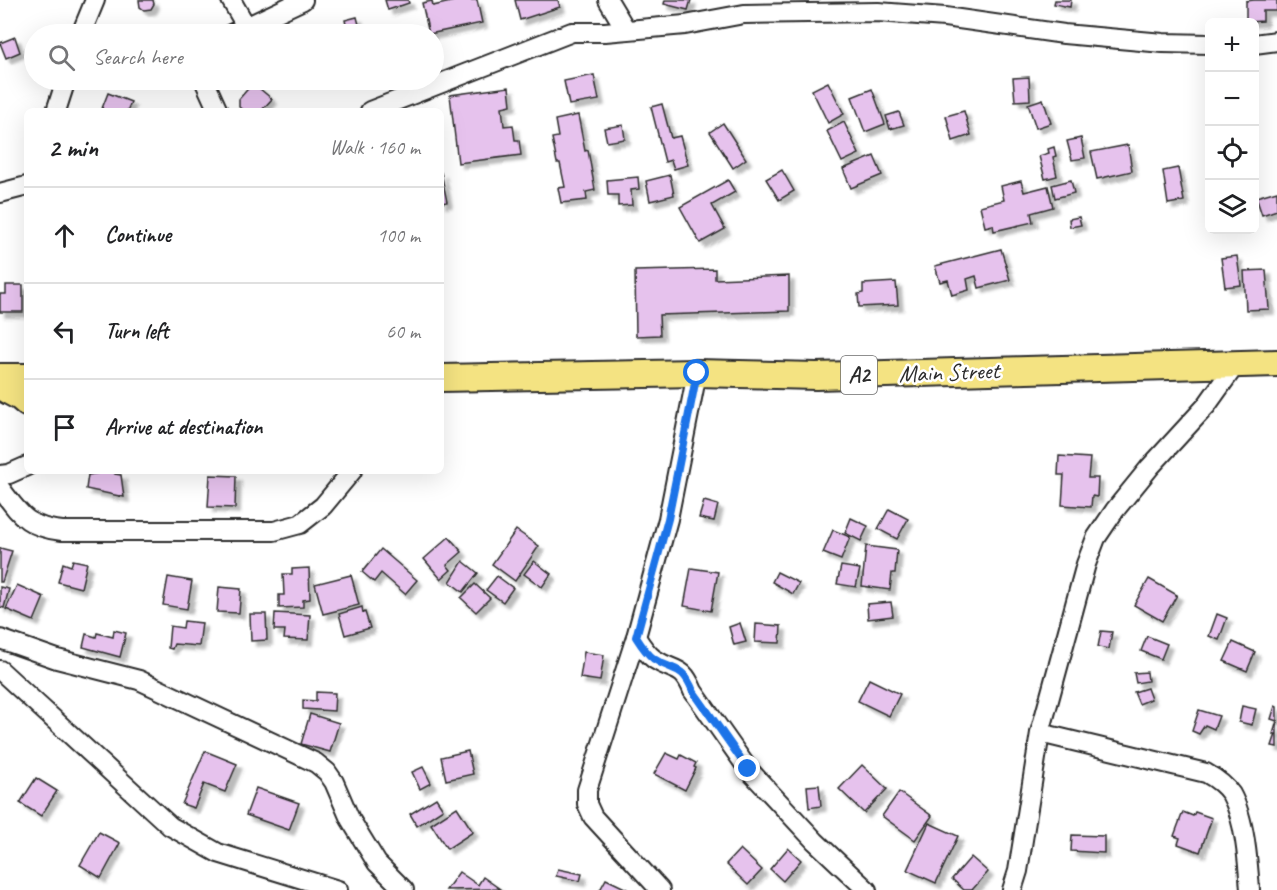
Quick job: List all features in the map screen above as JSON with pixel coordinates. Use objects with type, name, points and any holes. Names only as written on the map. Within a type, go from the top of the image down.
[{"type":"highway","name":"Main Street","points":[[444,378],[697,373],[816,376],[1277,363]]},
{"type":"street","points":[[85,24],[95,0]]},
{"type":"street","points":[[231,0],[237,24]]},
{"type":"street","points":[[251,24],[303,0]]},
{"type":"street","points":[[608,0],[626,30]]},
{"type":"street","points":[[444,82],[572,32],[685,26],[744,14],[878,12],[945,17],[1075,35],[1163,43],[1205,44]]},
{"type":"street","points":[[1259,43],[1277,41]]},
{"type":"street","points":[[57,108],[63,90]]},
{"type":"street","points":[[209,90],[217,108]]},
{"type":"street","points":[[378,108],[424,90]]},
{"type":"street","points":[[0,193],[24,187]]},
{"type":"street","points":[[1011,890],[1018,871],[1040,733],[1086,564],[1096,538],[1115,510],[1150,467],[1206,406],[1236,364]]},
{"type":"street","points":[[660,890],[606,834],[593,817],[587,804],[587,790],[636,637],[668,519],[697,373]]},
{"type":"street","points":[[0,475],[24,467]]},
{"type":"street","points":[[0,488],[16,511],[32,523],[47,529],[62,531],[273,531],[300,524],[323,506],[350,474]]},
{"type":"street","points":[[636,637],[652,658],[677,669],[687,677],[693,691],[748,769],[815,841],[867,890]]},
{"type":"street","points":[[0,639],[57,659],[139,680],[316,763],[334,782],[350,819],[377,863],[404,890]]},
{"type":"street","points":[[0,670],[170,826],[218,853],[338,890]]},
{"type":"street","points":[[1040,733],[1206,773],[1216,779],[1230,794],[1239,818],[1248,860],[1250,890]]},
{"type":"building","points":[[139,0],[153,0],[154,4],[151,9],[144,10],[140,7]]},
{"type":"building","points":[[385,0],[408,0],[409,3],[388,10]]},
{"type":"building","points":[[459,0],[477,0],[482,23],[444,31],[444,24],[427,24],[422,3],[432,1],[433,6]]},
{"type":"building","points":[[515,0],[558,0],[560,7],[520,20]]},
{"type":"building","points":[[665,0],[691,0],[688,10],[664,4]]},
{"type":"building","points":[[1055,0],[1071,0],[1070,7],[1054,4]]},
{"type":"building","points":[[1277,0],[1277,11],[1263,11],[1263,21],[1259,21],[1259,18],[1246,18],[1246,1]]},
{"type":"building","points":[[357,17],[359,24],[346,24],[345,20]]},
{"type":"building","points":[[15,37],[20,52],[6,58],[0,43]]},
{"type":"building","points":[[594,75],[599,100],[569,105],[564,81]]},
{"type":"building","points":[[1029,77],[1030,100],[1015,101],[1013,78]]},
{"type":"building","points":[[828,82],[844,114],[828,123],[812,90]]},
{"type":"building","points":[[509,87],[511,105],[502,107],[504,126],[513,125],[515,140],[519,140],[521,155],[458,163],[450,95]]},
{"type":"building","points":[[872,89],[885,124],[865,132],[852,97]]},
{"type":"building","points":[[247,90],[261,90],[272,99],[264,108],[240,108],[239,99]]},
{"type":"building","points":[[108,93],[131,102],[128,108],[102,108]]},
{"type":"building","points":[[1043,99],[1051,123],[1036,128],[1028,104]]},
{"type":"building","points":[[662,104],[671,138],[680,136],[688,165],[674,169],[671,160],[665,162],[651,107]]},
{"type":"building","points":[[964,111],[971,135],[953,141],[946,116]]},
{"type":"building","points":[[899,112],[904,125],[890,129],[886,116]]},
{"type":"building","points":[[578,115],[585,151],[588,150],[595,190],[586,192],[587,200],[561,203],[558,188],[565,187],[552,138],[558,137],[555,120]]},
{"type":"building","points":[[844,122],[859,154],[842,162],[827,131]]},
{"type":"building","points":[[723,123],[746,159],[733,168],[710,132]]},
{"type":"building","points":[[623,125],[625,139],[607,142],[604,128]]},
{"type":"building","points":[[1081,138],[1085,158],[1072,160],[1067,141]]},
{"type":"building","points":[[1128,145],[1132,171],[1097,179],[1091,152]]},
{"type":"building","points":[[1054,147],[1056,156],[1053,157],[1057,176],[1045,179],[1039,156],[1049,153],[1048,149]]},
{"type":"building","points":[[874,156],[882,175],[851,188],[843,169]]},
{"type":"building","points":[[1178,168],[1184,201],[1168,204],[1163,171]]},
{"type":"building","points":[[782,170],[794,191],[779,200],[766,179]]},
{"type":"building","points":[[670,175],[674,195],[650,201],[646,181]]},
{"type":"building","points":[[638,177],[639,189],[631,190],[632,205],[618,206],[618,195],[608,195],[607,180]]},
{"type":"building","points":[[728,180],[735,192],[712,205],[725,229],[700,243],[680,207]]},
{"type":"building","points":[[1071,180],[1074,193],[1055,198],[1052,185]]},
{"type":"building","points":[[1021,181],[1024,192],[1048,186],[1053,207],[1031,213],[1033,222],[994,231],[993,225],[985,227],[980,206],[1004,200],[1001,186]]},
{"type":"building","points":[[444,187],[447,202],[444,202]]},
{"type":"building","points":[[1277,191],[1277,210],[1262,215],[1259,196]]},
{"type":"building","points":[[1079,217],[1081,225],[1070,227],[1069,219]]},
{"type":"building","points":[[1001,249],[1010,280],[979,288],[976,276],[967,279],[969,290],[952,295],[948,280],[940,282],[935,266]]},
{"type":"building","points":[[1237,256],[1241,285],[1225,287],[1221,258]]},
{"type":"building","points":[[715,269],[715,279],[789,276],[789,311],[659,315],[660,335],[636,336],[635,271]]},
{"type":"building","points":[[1266,270],[1269,309],[1246,310],[1244,271]]},
{"type":"building","points":[[896,282],[898,305],[859,307],[858,294],[863,293],[863,284]]},
{"type":"building","points":[[6,285],[23,285],[23,312],[0,312],[0,294],[6,294]]},
{"type":"building","points":[[1059,456],[1090,458],[1088,478],[1098,478],[1097,497],[1092,496],[1091,507],[1062,505],[1064,475],[1058,475]]},
{"type":"building","points":[[88,475],[121,475],[124,497],[86,489]]},
{"type":"building","points":[[210,475],[236,476],[235,508],[208,507]]},
{"type":"building","points":[[704,501],[718,505],[714,521],[699,518]]},
{"type":"building","points":[[889,509],[908,519],[897,539],[878,529]]},
{"type":"building","points":[[851,518],[868,526],[861,541],[845,533]]},
{"type":"building","points":[[516,530],[539,546],[515,581],[492,564]]},
{"type":"building","points":[[833,530],[850,537],[841,560],[823,553]]},
{"type":"building","points":[[449,537],[462,552],[447,565],[451,570],[441,579],[424,559]]},
{"type":"building","points":[[866,546],[897,550],[895,573],[892,573],[890,590],[862,586]]},
{"type":"building","points":[[0,548],[12,551],[2,582],[0,582]]},
{"type":"building","points":[[381,549],[417,580],[405,594],[381,573],[374,582],[362,572]]},
{"type":"building","points":[[73,560],[87,563],[81,588],[58,582],[63,563],[71,566]]},
{"type":"building","points":[[463,561],[478,573],[463,592],[450,582]]},
{"type":"building","points":[[534,561],[551,574],[542,587],[524,574]]},
{"type":"building","points":[[841,566],[860,569],[856,587],[837,584]]},
{"type":"building","points":[[309,568],[310,599],[303,600],[303,607],[279,608],[279,595],[284,595],[283,574],[292,574],[292,569]]},
{"type":"building","points":[[691,568],[718,572],[711,611],[684,606]]},
{"type":"building","points":[[777,572],[799,583],[793,594],[772,582]]},
{"type":"building","points":[[351,575],[359,605],[323,614],[315,584]]},
{"type":"building","points":[[497,576],[513,588],[503,602],[486,590]]},
{"type":"building","points":[[168,577],[192,581],[187,609],[163,605]]},
{"type":"building","points":[[1149,579],[1177,595],[1162,621],[1134,605]]},
{"type":"building","points":[[475,584],[490,598],[476,612],[461,598]]},
{"type":"building","points":[[17,585],[44,597],[34,621],[6,609]]},
{"type":"building","points":[[0,587],[9,589],[4,608],[0,607]]},
{"type":"building","points":[[219,587],[241,589],[239,613],[217,612]]},
{"type":"building","points":[[891,602],[893,616],[868,619],[867,604]]},
{"type":"building","points":[[362,607],[370,628],[345,635],[339,614]]},
{"type":"building","points":[[275,613],[310,615],[308,640],[284,639],[285,630],[274,630]]},
{"type":"building","points":[[250,614],[266,614],[267,640],[251,641]]},
{"type":"building","points":[[1217,614],[1227,618],[1219,640],[1209,636]]},
{"type":"building","points":[[184,621],[202,623],[199,646],[174,644],[172,649],[168,648],[170,626],[183,628]]},
{"type":"building","points":[[740,623],[746,642],[734,645],[729,627]]},
{"type":"building","points":[[756,624],[781,626],[780,643],[755,642]]},
{"type":"building","points":[[114,630],[126,633],[120,657],[83,647],[86,634],[96,637],[97,633],[113,637]]},
{"type":"building","points":[[1101,631],[1112,632],[1109,649],[1098,647]]},
{"type":"building","points":[[1147,636],[1167,644],[1161,659],[1141,651]]},
{"type":"building","points":[[1233,642],[1255,652],[1247,671],[1224,661]]},
{"type":"building","points":[[584,652],[604,655],[600,681],[580,678]]},
{"type":"building","points":[[1147,672],[1148,681],[1136,683],[1134,673]]},
{"type":"building","points":[[869,679],[900,694],[889,716],[858,701]]},
{"type":"building","points":[[1147,688],[1151,699],[1139,704],[1134,692]]},
{"type":"building","points":[[316,692],[335,693],[334,711],[303,709],[303,700],[316,701]]},
{"type":"building","points":[[1242,706],[1256,709],[1252,725],[1239,722]]},
{"type":"building","points":[[1275,706],[1277,707],[1277,721],[1271,719]]},
{"type":"building","points":[[1199,710],[1219,716],[1214,729],[1205,725],[1199,734],[1192,731]]},
{"type":"building","points":[[310,714],[339,723],[330,752],[301,744]]},
{"type":"building","points":[[1277,721],[1277,747],[1272,746]]},
{"type":"building","points":[[205,751],[237,764],[225,792],[204,784],[194,808],[182,804]]},
{"type":"building","points":[[468,751],[473,774],[446,780],[441,757]]},
{"type":"building","points":[[666,753],[679,759],[681,755],[696,763],[694,767],[696,768],[685,790],[654,774]]},
{"type":"building","points":[[862,765],[887,789],[864,813],[839,789]]},
{"type":"building","points":[[423,767],[431,783],[420,789],[412,772]]},
{"type":"building","points":[[36,778],[57,791],[41,816],[20,803]]},
{"type":"building","points":[[819,785],[821,806],[809,808],[807,786]]},
{"type":"building","points":[[256,788],[299,803],[289,830],[246,815]]},
{"type":"building","points":[[899,792],[932,816],[915,840],[882,816]]},
{"type":"building","points":[[436,798],[443,809],[417,826],[410,814]]},
{"type":"building","points":[[457,807],[473,832],[447,849],[431,824]]},
{"type":"building","points":[[1183,812],[1193,816],[1195,812],[1212,818],[1200,852],[1178,844],[1180,838],[1174,836]]},
{"type":"building","points":[[929,823],[958,836],[936,883],[907,870]]},
{"type":"building","points":[[99,832],[120,843],[101,878],[80,865]]},
{"type":"building","points":[[1072,835],[1104,836],[1104,853],[1071,851]]},
{"type":"building","points":[[788,848],[801,860],[783,881],[770,869]]},
{"type":"building","points":[[740,849],[762,870],[748,885],[726,864]]},
{"type":"building","points":[[971,857],[988,872],[972,890],[964,890],[952,879]]},
{"type":"building","points":[[558,869],[582,874],[580,881],[556,876]]},
{"type":"building","points":[[459,872],[478,885],[483,877],[500,889],[446,890]]},
{"type":"building","points":[[606,879],[627,889],[627,890],[600,890]]},
{"type":"route","points":[[697,373],[668,519],[636,637],[652,658],[677,669],[687,677],[693,691],[748,769]]}]
